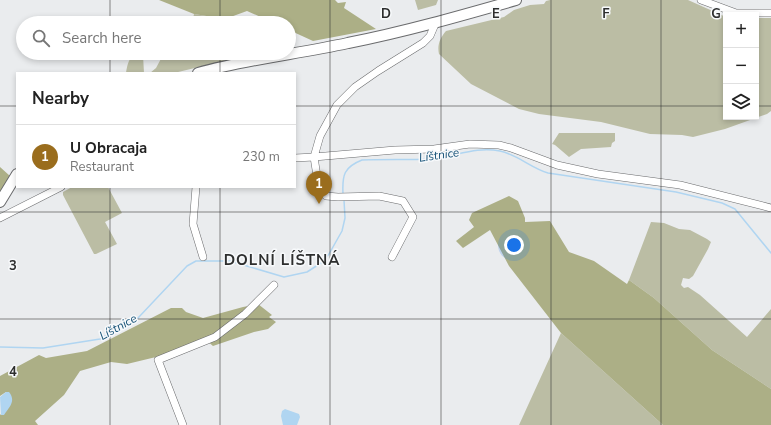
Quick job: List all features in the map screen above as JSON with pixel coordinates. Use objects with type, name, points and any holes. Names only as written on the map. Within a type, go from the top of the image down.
[{"type":"street","points":[[296,52],[348,43],[436,22],[516,0]]},
{"type":"street","points":[[701,0],[736,13],[771,13]]},
{"type":"street","points":[[392,257],[413,217],[403,201],[379,196],[338,198],[326,196],[319,190],[314,156],[320,136],[337,105],[355,87],[423,43],[430,36],[436,22]]},
{"type":"street","points":[[202,72],[255,60]]},
{"type":"street","points":[[296,158],[395,150],[434,149],[470,144],[499,145],[511,148],[557,166],[598,174],[680,185],[771,208]]},
{"type":"street","points":[[0,202],[16,176]]},
{"type":"street","points":[[0,218],[58,188]]},
{"type":"street","points":[[196,188],[193,224],[203,257]]},
{"type":"street","points":[[183,425],[158,360],[215,337],[246,314],[274,285]]},
{"type":"green space","points":[[159,0],[335,0],[338,3],[346,2],[344,8],[376,29],[313,41],[296,33],[296,16],[258,16],[247,11],[233,16],[206,16],[194,14]]},
{"type":"green space","points":[[415,0],[438,0],[436,5],[418,10]]},
{"type":"green space","points":[[688,0],[723,16],[723,120],[750,120],[725,129],[693,137],[682,135],[650,134],[601,122],[539,114],[519,109],[471,84],[439,54],[438,48],[442,36],[446,31],[504,17],[514,10],[530,5],[544,4],[546,1]]},
{"type":"green space","points":[[194,14],[206,16],[194,16]]},
{"type":"green space","points":[[759,18],[771,18],[771,111],[759,117]]},
{"type":"green space","points":[[130,60],[143,60],[144,72],[126,72]]},
{"type":"green space","points":[[160,60],[228,60],[178,72],[151,72],[156,68]]},
{"type":"green space","points":[[559,133],[615,133],[615,141],[612,143],[611,147],[581,149],[569,157],[552,144]]},
{"type":"green space","points":[[0,167],[10,176],[0,192]]},
{"type":"green space","points":[[70,188],[109,188],[122,213],[105,222],[117,244],[94,254],[63,195],[63,192]]},
{"type":"green space","points":[[509,196],[518,201],[525,218],[525,222],[550,221],[569,252],[594,261],[627,284],[629,280],[654,298],[712,350],[771,389],[771,425],[663,425],[561,333],[509,266],[490,230],[463,248],[456,241],[474,227],[469,220],[472,213]]},
{"type":"green space","points":[[651,222],[664,223],[679,229],[690,230],[711,242],[693,276],[689,279],[683,278],[681,285],[684,288],[688,287],[700,295],[747,337],[771,309],[771,389],[712,350],[654,298],[629,280]]},
{"type":"green space","points":[[258,304],[272,315],[269,317],[276,322],[268,329],[254,332],[213,346],[206,340],[156,357],[127,364],[111,362],[80,371],[64,395],[35,421],[38,425],[0,425],[0,414],[1,415],[6,392],[0,396],[0,376],[39,355],[46,358],[87,351],[171,308],[182,308],[186,312],[203,318]]},
{"type":"green space","points":[[561,333],[663,425],[519,425]]},
{"type":"water","points":[[6,392],[9,392],[11,395],[12,401],[4,415],[1,415],[0,397]]},
{"type":"water","points":[[285,409],[299,414],[300,417],[297,425],[283,425],[281,416],[282,411]]},
{"type":"waterway","name":"Líštnice","points":[[343,194],[345,172],[351,166],[362,160],[430,159],[473,151],[500,151],[513,155],[548,173],[676,192],[722,203],[735,209],[771,253]]},
{"type":"waterway","name":"Líštnice","points":[[0,347],[43,348],[100,339],[138,318],[187,266],[196,261],[230,261],[284,277],[307,272],[321,263],[329,254],[342,231],[345,218],[344,200]]},
{"type":"place","name":"U Obracaja","points":[[319,204]]},
{"type":"district","name":"DOLNÍ LÍŠTNÁ","points":[[282,260]]}]
